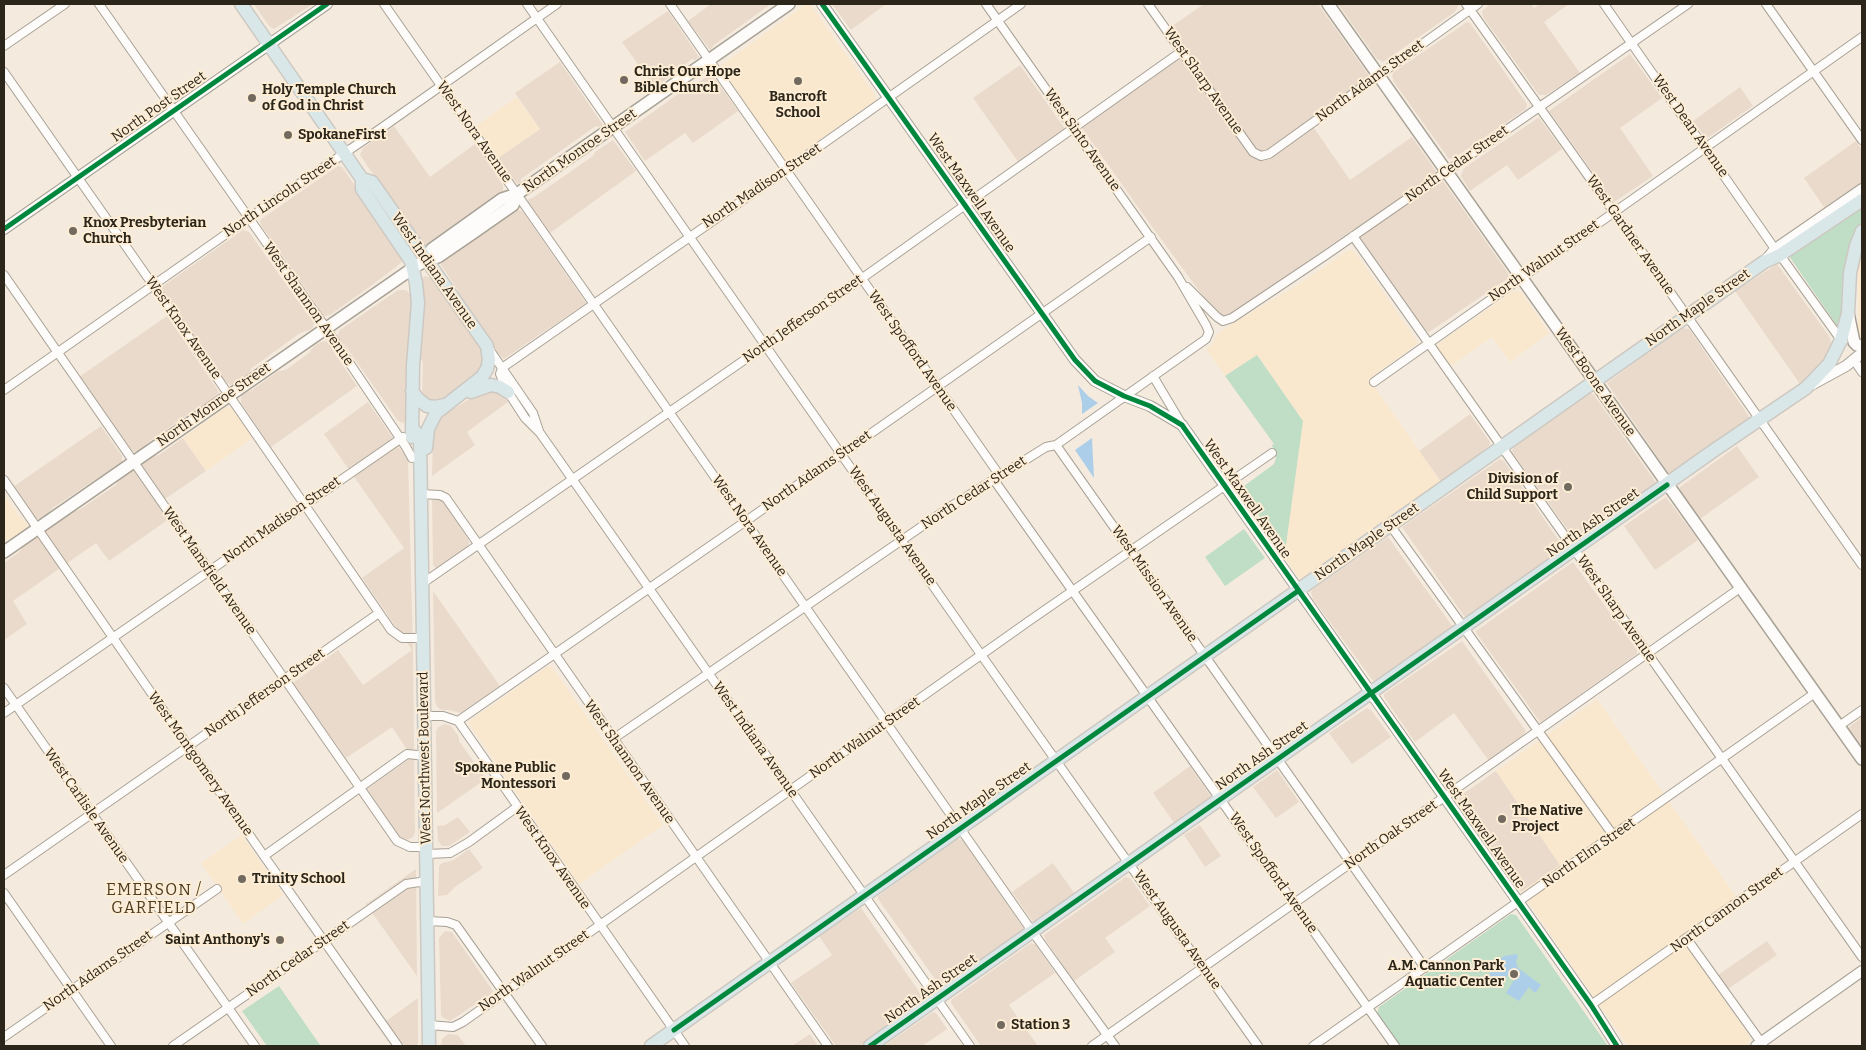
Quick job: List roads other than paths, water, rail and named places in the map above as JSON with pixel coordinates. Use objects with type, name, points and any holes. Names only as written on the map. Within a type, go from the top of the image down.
[{"type":"main road","name":"West Indiana Avenue","points":[[241,4],[362,179],[362,189],[408,255],[413,268]]},
{"type":"main road","name":"North Monroe Street","points":[[4,552],[413,268],[426,260],[438,257],[513,205],[517,194],[789,4]]},
{"type":"main road","name":"West Boone Avenue","points":[[1328,4],[1862,759]]},
{"type":"main road","name":"West Indiana Avenue","points":[[362,179],[372,182],[487,346]]},
{"type":"main road","name":"North Maple Street","points":[[651,1046],[1687,315],[1778,252],[1862,200]]},
{"type":"main road","points":[[1841,340],[1848,313],[1850,273],[1856,246],[1862,231]]},
{"type":"main road","points":[[412,430],[420,437],[424,461],[412,458],[412,430],[412,397],[418,304],[413,268]]},
{"type":"main road","points":[[1848,313],[1858,344]]},
{"type":"main road","name":"North Ash Street","points":[[870,1046],[1806,388],[1829,364],[1841,340]]},
{"type":"main road","name":"West Northwest Boulevard","points":[[429,1046],[426,756],[420,494],[427,435],[432,419],[440,409],[482,378],[489,360],[487,346]]},
{"type":"main road","points":[[412,397],[427,406],[435,407],[491,385],[500,387],[508,392]]},
{"type":"street","points":[[4,46],[65,4]]},
{"type":"street","name":"West Shannon Avenue","points":[[99,4],[326,328],[412,458]]},
{"type":"street","name":"North Post Street","points":[[4,229],[327,4]]},
{"type":"street","name":"West Nora Avenue","points":[[384,4],[1032,931],[1115,1046]]},
{"type":"street","name":"West Augusta Avenue","points":[[527,4],[982,656],[1258,1046]]},
{"type":"street","name":"North Lincoln Street","points":[[4,390],[557,4]]},
{"type":"street","name":"West Spofford Avenue","points":[[670,4],[937,387],[1072,591],[1395,1046]]},
{"type":"street","name":"West Maxwell Avenue","points":[[822,4],[1075,360],[1096,381],[1124,396],[1150,406],[1182,425]]},
{"type":"street","name":"West Sinto Avenue","points":[[986,4],[1151,237],[1178,277],[1210,332]]},
{"type":"street","name":"North Madison Street","points":[[502,368],[1021,4]]},
{"type":"street","name":"West Sharp Avenue","points":[[1148,4],[1253,152],[1261,156]]},
{"type":"street","name":"North Adams Street","points":[[1261,156],[1269,154],[1468,7],[1478,4]]},
{"type":"street","name":"West Dean Avenue","points":[[1604,4],[1841,340]]},
{"type":"street","name":"North Cedar Street","points":[[1223,321],[1232,318],[1353,236],[1688,4]]},
{"type":"street","points":[[1766,4],[1862,140]]},
{"type":"street","name":"West Gardner Avenue","points":[[1468,7],[1540,106],[1862,565]]},
{"type":"street","name":"North Walnut Street","points":[[1374,382],[1862,37]]},
{"type":"street","name":"North Jefferson Street","points":[[423,583],[861,279],[1182,51]]},
{"type":"street","name":"West Knox Avenue","points":[[4,72],[391,630],[402,638],[423,638]]},
{"type":"street","name":"North Maple Street","points":[[1778,252],[1862,189]]},
{"type":"street","name":"West Sharp Avenue","points":[[1353,236],[1862,957]]},
{"type":"street","name":"North Adams Street","points":[[458,721],[1151,237]]},
{"type":"street","name":"West Mansfield Avenue","points":[[4,275],[396,841],[410,847],[427,850]]},
{"type":"street","name":"West Sinto Avenue","points":[[1178,277],[1223,321]]},
{"type":"street","name":"North Cedar Street","points":[[613,739],[902,540],[997,478],[1049,446],[1056,445],[1206,339],[1210,332]]},
{"type":"street","points":[[1841,340],[1858,344]]},
{"type":"street","name":"West Indiana Avenue","points":[[487,346],[533,413],[540,433]]},
{"type":"street","name":"North Ash Street","points":[[1806,388],[1854,360],[1862,353]]},
{"type":"street","points":[[1854,360],[1862,372]]},
{"type":"street","name":"West Indiana Avenue","points":[[502,368],[500,374],[508,392],[525,418],[540,433],[970,1046]]},
{"type":"street","name":"West Maxwell Avenue","points":[[1153,376],[1182,425],[1224,486],[1519,902],[1591,1005],[1617,1046]]},
{"type":"street","name":"North Madison Street","points":[[4,713],[412,430]]},
{"type":"street","name":"West Mission Avenue","points":[[1056,445],[1425,968]]},
{"type":"street","name":"North Walnut Street","points":[[429,1025],[456,1026],[1072,591],[1272,453]]},
{"type":"street","name":"West Montgomery Avenue","points":[[4,480],[188,747],[398,1046]]},
{"type":"street","name":"West Shannon Avenue","points":[[420,494],[440,495],[446,498],[828,1046]]},
{"type":"street","points":[[1390,524],[1613,835]]},
{"type":"street","name":"North Oak Street","points":[[1092,1046],[1740,588]]},
{"type":"street","name":"North Jefferson Street","points":[[4,875],[379,613]]},
{"type":"street","name":"West Carlisle Avenue","points":[[4,688],[255,1046]]},
{"type":"street","name":"North Elm Street","points":[[1313,1046],[1815,693]]},
{"type":"street","points":[[1839,726],[1862,710]]},
{"type":"street","points":[[424,716],[443,716],[458,721]]},
{"type":"street","name":"West Knox Avenue","points":[[458,721],[685,1046]]},
{"type":"street","points":[[264,856],[407,754],[426,756]]},
{"type":"street","points":[[427,850],[450,853],[469,842],[517,807]]},
{"type":"street","name":"North Cannon Street","points":[[1591,1005],[1862,814]]},
{"type":"street","name":"North Cedar Street","points":[[173,1046],[406,884],[427,881]]},
{"type":"street","name":"North Adams Street","points":[[4,1037],[217,889]]},
{"type":"street","points":[[4,893],[111,1046]]},
{"type":"street","points":[[428,921],[447,922],[456,925],[542,1046]]},
{"type":"street","points":[[1687,939],[1760,1045],[1862,971]]},
{"type":"water","points":[[1078,385],[1098,403],[1082,414],[1082,403]]},
{"type":"water","points":[[1092,438],[1094,478],[1075,450]]},
{"type":"water","points":[[1516,954],[1518,956],[1516,962],[1518,968],[1541,985],[1536,992],[1529,987],[1519,1001],[1506,993],[1516,977],[1507,976],[1502,986],[1498,988],[1491,986],[1487,979],[1491,972],[1499,970],[1500,968],[1496,965],[1498,960],[1505,956]]},
{"type":"place","name":"Christ Our Hope Bible Church","points":[[624,80]]},
{"type":"place","name":"Bancroft School","points":[[798,81]]},
{"type":"place","name":"Holy Temple Church of God in Christ","points":[[252,98]]},
{"type":"place","name":"SpokaneFirst","points":[[288,135]]},
{"type":"place","name":"Knox Presbyterian Church","points":[[73,231]]},
{"type":"place","name":"Division of Child Support","points":[[1568,487]]},
{"type":"place","name":"Spokane Public Montessori","points":[[566,776]]},
{"type":"place","name":"The Native Project","points":[[1502,819]]},
{"type":"place","name":"Trinity School","points":[[242,879]]},
{"type":"place","name":"Saint Anthony's","points":[[280,940]]},
{"type":"place","name":"A.M. Cannon Park Aquatic Center","points":[[1514,974]]},
{"type":"place","name":"Station 3","points":[[1001,1025]]},
{"type":"district","name":"EMERSON / GARFIELD","points":[[154,900]]}]
